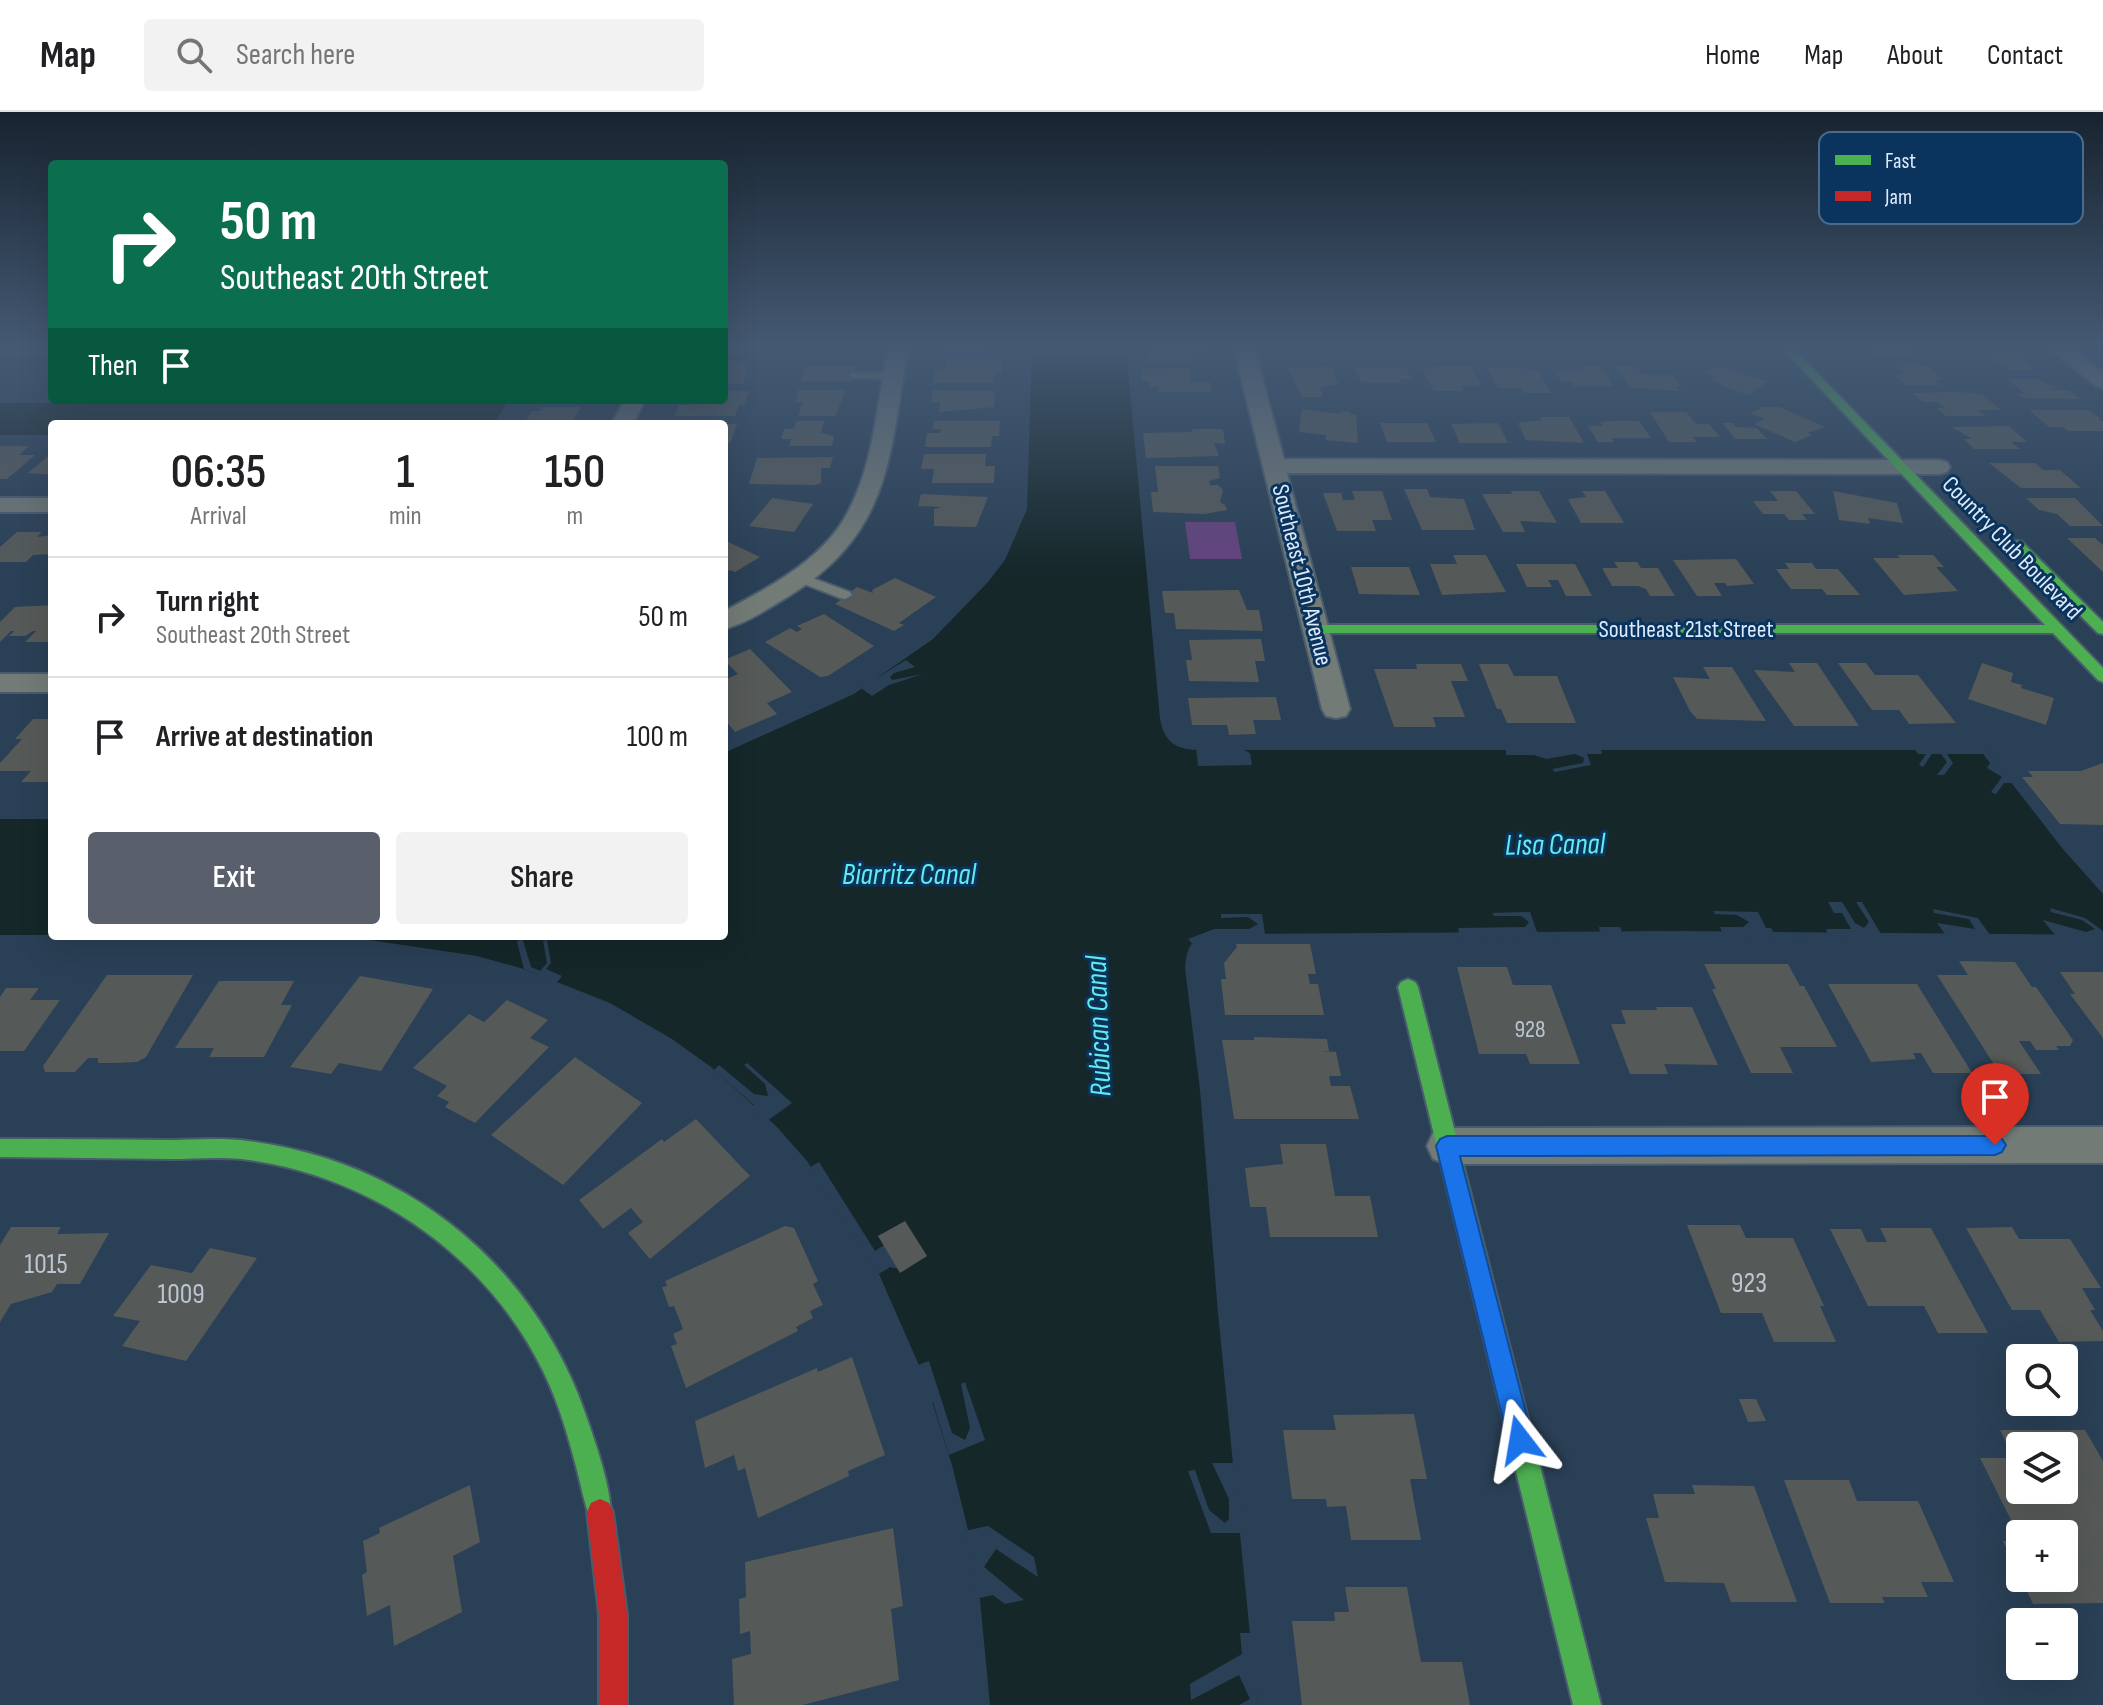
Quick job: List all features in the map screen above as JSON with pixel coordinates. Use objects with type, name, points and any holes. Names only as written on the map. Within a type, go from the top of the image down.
[{"type":"street","points":[[732,617],[799,577],[834,546],[860,512],[869,486],[882,422]]},
{"type":"street","name":"Southeast 10th Avenue","points":[[1264,422],[1336,709]]},
{"type":"street","name":"Country Club Boulevard","points":[[1859,422],[2103,677]]},
{"type":"street","name":"Country Club Boulevard","points":[[1917,445],[1944,472]]},
{"type":"street","points":[[1275,466],[1901,466],[1944,472]]},
{"type":"street","points":[[0,505],[48,505]]},
{"type":"street","name":"Country Club Boulevard","points":[[2001,529],[2103,630]]},
{"type":"street","name":"Southeast 21st Street","points":[[1316,629],[2057,629]]},
{"type":"street","points":[[0,683],[48,683]]},
{"type":"street","points":[[1408,987],[1587,1705]]},
{"type":"street","points":[[1447,1146],[2103,1145]]},
{"type":"street","points":[[0,1148],[209,1147],[264,1152],[313,1163],[371,1186],[424,1214],[469,1249],[498,1279],[524,1313],[568,1396],[593,1478],[611,1583],[613,1705]]},
{"type":"lane","points":[[799,577],[845,595]]},
{"type":"shaded area","points":[[1185,522],[1235,522],[1242,559],[1190,559]]},
{"type":"water","points":[[0,422],[48,422],[48,435],[0,435]]},
{"type":"water","points":[[1030,422],[1133,422],[1160,719],[1169,740],[1179,747],[1202,750],[1986,750],[2062,848],[2103,894],[2103,935],[1682,931],[1218,934],[1193,943],[1185,968],[1200,1090],[1218,1313],[1257,1705],[990,1705],[980,1600],[968,1530],[952,1465],[925,1379],[879,1274],[807,1161],[776,1126],[711,1067],[672,1039],[610,1003],[524,969],[477,956],[369,940],[728,940],[728,751],[854,694],[933,639],[1005,560],[1027,509]]},
{"type":"water","points":[[0,819],[48,819],[48,935],[0,935]]},
{"type":"pier","points":[[906,660],[915,667],[894,673],[890,677],[892,680],[923,674],[889,685],[872,696],[858,686],[873,675],[877,678]]},
{"type":"pier","points":[[1196,746],[1214,746],[1215,750],[1244,750],[1250,753],[1252,765],[1198,766]]},
{"type":"pier","points":[[1569,746],[1590,746],[1591,750],[1601,750],[1602,754],[1587,754],[1591,765],[1555,772],[1552,769],[1583,763],[1584,758],[1575,754],[1546,759],[1534,755],[1506,755],[1506,750],[1570,750]]},
{"type":"pier","points":[[1915,750],[1986,750],[2013,783],[2004,783],[1996,794],[1991,792],[2002,777],[1987,768],[1990,763],[1983,754],[1947,754],[1953,763],[1944,775],[1937,775],[1947,762],[1941,754],[1932,754],[1923,767],[1919,765],[1926,754],[1918,754]]},
{"type":"pier","points":[[1828,902],[1842,902],[1855,923],[1864,928],[1869,922],[1856,902],[1862,902],[1881,934],[1898,934],[1901,938],[1731,936],[1728,932],[1722,932],[1720,927],[1743,927],[1749,922],[1737,915],[1715,914],[1713,911],[1758,912],[1766,928],[1771,928],[1774,933],[1828,934],[1826,929],[1851,929],[1842,913],[1834,913]]},
{"type":"pier","points":[[2050,908],[2085,918],[2103,931],[2103,935],[2084,935],[2087,939],[2058,939],[2043,920],[2086,932],[2095,929],[2082,920],[2051,912]]},
{"type":"pier","points":[[1933,909],[1978,918],[1990,935],[1945,934],[1937,923],[1975,929],[1969,919],[1934,913]]},
{"type":"pier","points":[[1530,912],[1537,932],[1600,932],[1599,927],[1620,927],[1622,932],[1661,931],[1663,935],[1429,938],[1428,934],[1459,933],[1458,928],[1525,927],[1529,922],[1521,916],[1494,916],[1492,913]]},
{"type":"pier","points":[[1221,914],[1262,914],[1265,934],[1219,934],[1221,938],[1207,939],[1194,946],[1188,939],[1214,929],[1249,929],[1258,924],[1248,917],[1221,918]]},
{"type":"pier","points":[[523,940],[531,967],[540,971],[547,963],[543,941],[547,940],[551,963],[546,969],[562,976],[555,985],[537,979],[539,975],[524,969],[517,942]]},
{"type":"pier","points":[[747,1063],[792,1103],[766,1122],[751,1108],[754,1105],[714,1070],[719,1065],[754,1094],[768,1096],[765,1084],[744,1065]]},
{"type":"pier","points":[[819,1162],[875,1251],[884,1245],[878,1236],[881,1234],[904,1270],[890,1267],[879,1274],[807,1169]]},
{"type":"pier","points":[[929,1361],[952,1433],[965,1440],[970,1428],[961,1384],[965,1382],[985,1440],[949,1455],[933,1402],[929,1402],[915,1366]]},
{"type":"pier","points":[[1212,1463],[1239,1463],[1241,1533],[1211,1533],[1188,1471],[1195,1470],[1209,1510],[1225,1523],[1229,1519],[1229,1499]]},
{"type":"pier","points":[[988,1526],[1034,1557],[1038,1577],[996,1549],[984,1567],[1024,1600],[1005,1604],[993,1595],[976,1599],[964,1531]]},
{"type":"pier","points":[[1240,1633],[1255,1633],[1257,1705],[1239,1705],[1250,1699],[1239,1675],[1191,1700],[1190,1684],[1242,1654]]},
{"type":"building","points":[[796,422],[824,422],[821,433],[834,436],[832,446],[789,446],[791,439],[781,439],[784,429],[794,429]]},
{"type":"building","points":[[934,422],[1000,422],[999,436],[992,436],[991,447],[925,447],[927,433],[940,433],[941,429],[933,429]]},
{"type":"building","points":[[1300,422],[1357,422],[1358,443],[1326,440],[1326,435],[1299,432]]},
{"type":"building","points":[[1572,422],[1584,443],[1526,440],[1518,423]]},
{"type":"building","points":[[1600,422],[1640,422],[1651,438],[1611,438],[1614,442],[1598,442],[1588,426],[1603,426]]},
{"type":"building","points":[[1657,422],[1709,424],[1720,437],[1693,437],[1696,442],[1669,442]]},
{"type":"building","points":[[1814,422],[1825,427],[1807,433],[1812,435],[1795,442],[1754,424]]},
{"type":"building","points":[[2044,422],[2103,422],[2103,431],[2068,431],[2063,427],[2049,427]]},
{"type":"building","points":[[1380,423],[1427,423],[1436,442],[1387,442]]},
{"type":"building","points":[[1498,423],[1508,443],[1460,443],[1451,424]]},
{"type":"building","points":[[1723,423],[1757,428],[1767,439],[1735,439]]},
{"type":"building","points":[[728,424],[737,424],[730,443]]},
{"type":"building","points":[[2009,426],[2027,442],[2011,442],[2020,449],[1974,449],[1964,439],[1972,439],[1952,427]]},
{"type":"building","points":[[1192,429],[1223,429],[1225,444],[1214,443],[1219,456],[1146,458],[1143,433],[1193,432]]},
{"type":"building","points":[[0,446],[29,446],[19,455],[35,455],[7,479],[0,479]]},
{"type":"building","points":[[924,454],[986,454],[985,466],[995,466],[994,483],[932,483],[934,469],[921,469]]},
{"type":"building","points":[[48,456],[48,475],[28,473]]},
{"type":"building","points":[[833,457],[830,468],[821,468],[821,483],[815,485],[749,484],[757,458]]},
{"type":"building","points":[[1989,463],[2035,463],[2043,470],[2060,470],[2081,488],[2021,488]]},
{"type":"building","points":[[1155,466],[1218,466],[1220,478],[1209,481],[1210,485],[1218,485],[1223,490],[1220,502],[1227,510],[1204,514],[1153,512],[1151,492],[1158,492]]},
{"type":"building","points":[[1404,489],[1427,489],[1430,497],[1464,499],[1475,530],[1422,530]]},
{"type":"building","points":[[1352,491],[1382,491],[1392,520],[1372,520],[1376,531],[1337,531],[1323,493],[1341,493],[1343,500],[1355,500]]},
{"type":"building","points":[[1511,491],[1539,491],[1557,523],[1520,521],[1525,532],[1503,532],[1482,494],[1512,494]]},
{"type":"building","points":[[1582,491],[1605,491],[1624,523],[1581,523],[1568,499],[1586,497]]},
{"type":"building","points":[[1770,491],[1796,491],[1815,514],[1802,514],[1807,520],[1789,520],[1784,514],[1763,514],[1753,501],[1778,501]]},
{"type":"building","points":[[1833,491],[1897,503],[1903,523],[1868,518],[1870,524],[1839,520]]},
{"type":"building","points":[[921,494],[988,497],[976,527],[934,526],[934,509],[941,507],[918,506]]},
{"type":"building","points":[[772,498],[813,504],[794,532],[749,526]]},
{"type":"building","points":[[2026,498],[2075,498],[2103,526],[2070,526],[2057,514],[2039,510]]},
{"type":"building","points":[[17,532],[42,532],[37,537],[48,536],[48,554],[33,555],[26,562],[0,562],[0,547]]},
{"type":"building","points":[[2067,538],[2095,538],[2103,545],[2103,572]]},
{"type":"building","points":[[728,542],[760,557],[735,572],[730,570]]},
{"type":"building","points":[[1453,555],[1486,555],[1506,592],[1442,595],[1430,564],[1457,564]]},
{"type":"building","points":[[1897,555],[1933,555],[1944,567],[1936,567],[1958,591],[1904,595],[1873,558],[1900,558]]},
{"type":"building","points":[[1736,559],[1754,584],[1727,586],[1725,583],[1714,583],[1722,596],[1697,596],[1673,560]]},
{"type":"building","points":[[1614,562],[1637,562],[1641,568],[1658,568],[1675,596],[1650,596],[1646,589],[1638,586],[1612,586],[1602,568],[1618,568]]},
{"type":"building","points":[[1785,563],[1812,563],[1816,569],[1838,569],[1860,595],[1827,595],[1822,589],[1791,589],[1776,569],[1789,569]]},
{"type":"building","points":[[1516,564],[1575,564],[1592,596],[1566,596],[1558,580],[1548,580],[1552,587],[1527,587]]},
{"type":"building","points":[[1351,567],[1409,567],[1420,595],[1359,594]]},
{"type":"building","points":[[895,578],[936,597],[899,623],[904,625],[894,631],[835,604],[857,587],[873,593],[872,590]]},
{"type":"building","points":[[1239,590],[1247,610],[1259,610],[1263,631],[1176,629],[1174,613],[1165,613],[1162,591]]},
{"type":"building","points":[[48,605],[48,642],[25,642],[36,631],[25,636],[9,636],[14,631],[11,631],[0,642],[0,622],[15,607]]},
{"type":"building","points":[[824,614],[874,646],[828,676],[820,677],[765,642],[790,628],[797,632],[802,629],[797,626]]},
{"type":"building","points":[[1261,639],[1265,661],[1255,661],[1259,682],[1189,681],[1186,660],[1192,660],[1189,640]]},
{"type":"building","points":[[750,649],[792,692],[767,703],[777,714],[735,732],[728,724],[728,678],[738,674],[728,664],[728,658]]},
{"type":"building","points":[[1789,663],[1817,663],[1859,726],[1794,726],[1754,670],[1795,672]]},
{"type":"building","points":[[1838,663],[1866,663],[1875,675],[1918,675],[1956,723],[1909,724],[1899,710],[1872,710]]},
{"type":"building","points":[[1982,663],[2013,673],[2011,682],[2022,685],[2021,688],[2054,698],[2046,725],[1968,699]]},
{"type":"building","points":[[1416,664],[1461,664],[1468,681],[1451,681],[1465,717],[1433,717],[1436,727],[1394,727],[1374,669],[1417,669]]},
{"type":"building","points":[[1479,664],[1508,664],[1514,676],[1557,676],[1576,723],[1507,723],[1501,709],[1497,709]]},
{"type":"building","points":[[1703,667],[1732,667],[1766,721],[1697,719],[1673,677],[1710,679]]},
{"type":"building","points":[[1276,697],[1281,720],[1253,720],[1256,734],[1229,735],[1227,725],[1192,725],[1188,698]]},
{"type":"building","points":[[33,719],[48,719],[48,782],[21,782],[31,771],[0,771],[0,763],[22,739],[15,739]]},
{"type":"building","points":[[2103,763],[2103,825],[2060,824],[2022,777],[2033,777],[2028,771],[2081,771]]},
{"type":"building","points":[[1236,944],[1310,944],[1316,974],[1308,974],[1310,984],[1318,984],[1324,1015],[1225,1015],[1221,979],[1226,979],[1224,963],[1237,947]]},
{"type":"building","points":[[1959,961],[2015,962],[2073,1040],[2070,1046],[2056,1046],[2059,1050],[2036,1050],[2030,1041],[2019,1041],[2041,1074],[2000,1074],[1937,975],[1968,975]]},
{"type":"building","points":[[1704,964],[1788,964],[1800,986],[1804,986],[1837,1047],[1780,1047],[1793,1073],[1751,1073],[1712,989],[1716,989]]},
{"type":"building","points":[[1457,967],[1507,967],[1513,985],[1551,985],[1580,1064],[1530,1064],[1526,1054],[1479,1054]]},
{"type":"building","points":[[2060,972],[2103,972],[2103,1038],[2070,994],[2075,994]]},
{"type":"building","points":[[107,975],[193,975],[146,1057],[137,1062],[115,1063],[98,1063],[98,1058],[88,1058],[75,1072],[45,1072],[43,1066]]},
{"type":"building","points":[[360,976],[433,989],[381,1071],[339,1063],[331,1074],[290,1067]]},
{"type":"building","points":[[219,981],[294,981],[281,1005],[292,1005],[264,1057],[209,1057],[214,1048],[175,1048]]},
{"type":"building","points":[[1828,984],[1917,984],[1972,1073],[1933,1073],[1921,1053],[1913,1053],[1916,1059],[1871,1062]]},
{"type":"building","points":[[6,988],[39,988],[30,1000],[60,1000],[24,1051],[0,1051],[0,997]]},
{"type":"building","points":[[507,1000],[548,1020],[530,1038],[549,1047],[475,1123],[445,1107],[449,1102],[437,1096],[447,1086],[413,1068],[469,1014],[484,1022]]},
{"type":"building","points":[[1656,1007],[1692,1007],[1718,1065],[1664,1064],[1668,1074],[1630,1074],[1611,1024],[1626,1024],[1621,1010],[1657,1010]]},
{"type":"building","points":[[1254,1037],[1327,1039],[1329,1051],[1320,1051],[1336,1052],[1341,1076],[1329,1076],[1331,1086],[1350,1086],[1359,1119],[1234,1119],[1222,1040],[1254,1040]]},
{"type":"building","points":[[575,1057],[642,1103],[563,1185],[491,1135]]},
{"type":"building","points":[[696,1119],[750,1176],[650,1259],[628,1233],[643,1222],[631,1208],[603,1229],[579,1200],[662,1139],[664,1142]]},
{"type":"building","points":[[1280,1144],[1326,1144],[1335,1196],[1370,1196],[1378,1237],[1270,1237],[1266,1207],[1250,1207],[1245,1168],[1283,1164]]},
{"type":"building","points":[[905,1221],[927,1256],[900,1273],[878,1236]]},
{"type":"building","points":[[1687,1225],[1740,1225],[1746,1238],[1793,1238],[1824,1306],[1820,1306],[1836,1342],[1774,1342],[1762,1313],[1721,1313]]},
{"type":"building","points":[[785,1226],[794,1228],[818,1281],[813,1284],[823,1305],[810,1311],[813,1318],[796,1327],[798,1331],[686,1388],[671,1346],[677,1344],[673,1334],[683,1329],[674,1306],[669,1307],[662,1287],[667,1286],[665,1281]]},
{"type":"building","points":[[11,1227],[61,1227],[57,1234],[109,1233],[80,1284],[57,1284],[52,1292],[11,1304],[0,1322],[0,1245]]},
{"type":"building","points":[[2012,1227],[2019,1239],[2070,1239],[2101,1288],[2082,1288],[2095,1310],[2090,1310],[2103,1331],[2103,1341],[2059,1342],[2040,1310],[2012,1310],[1966,1228]]},
{"type":"building","points":[[1880,1228],[1931,1228],[1988,1333],[1938,1333],[1924,1306],[1868,1306],[1830,1229],[1861,1229],[1867,1242],[1887,1242]]},
{"type":"building","points":[[210,1248],[257,1258],[186,1361],[122,1346],[140,1321],[113,1316],[151,1265],[192,1273]]},
{"type":"building","points":[[852,1357],[885,1455],[848,1471],[849,1476],[758,1518],[745,1468],[738,1471],[734,1455],[705,1468],[695,1421],[817,1368],[818,1372]]},
{"type":"building","points":[[1739,1399],[1756,1399],[1766,1421],[1748,1422]]},
{"type":"building","points":[[1414,1414],[1427,1479],[1410,1479],[1421,1540],[1351,1540],[1346,1506],[1327,1507],[1326,1499],[1292,1499],[1283,1430],[1336,1430],[1333,1415]]},
{"type":"building","points":[[2000,1430],[2085,1430],[2103,1461],[2103,1603],[2033,1604],[2027,1592],[2078,1592],[2078,1520],[2011,1520],[1980,1458],[2006,1458],[2006,1504],[2078,1504],[2078,1432],[2006,1432],[2006,1442]]},
{"type":"building","points":[[1784,1480],[1849,1480],[1857,1501],[1918,1501],[1954,1582],[1921,1582],[1928,1597],[1882,1597],[1885,1603],[1830,1603]]},
{"type":"building","points":[[470,1485],[480,1542],[453,1556],[462,1612],[394,1646],[390,1605],[367,1616],[362,1575],[367,1572],[363,1541],[380,1533],[379,1528]]},
{"type":"building","points":[[1692,1485],[1754,1486],[1797,1602],[1731,1602],[1724,1583],[1665,1582],[1646,1518],[1659,1518],[1653,1494],[1695,1494]]},
{"type":"building","points":[[893,1528],[903,1606],[891,1609],[899,1680],[803,1705],[734,1705],[732,1659],[751,1654],[750,1631],[740,1634],[739,1599],[746,1597],[745,1562]]},
{"type":"building","points":[[1345,1587],[1407,1587],[1421,1662],[1462,1662],[1470,1705],[1302,1705],[1292,1621],[1335,1621],[1334,1612],[1349,1612]]},
{"type":"traffic: fast","points":[[1858,422],[2103,677]]},
{"type":"traffic: fast","points":[[2017,545],[2103,630]]},
{"type":"traffic: fast","points":[[1316,629],[2057,629]]},
{"type":"traffic: fast","points":[[1408,987],[1587,1705]]},
{"type":"traffic: fast","points":[[0,1148],[246,1150],[294,1159],[340,1173],[384,1193],[425,1218],[463,1247],[497,1281],[527,1319],[551,1361],[567,1398],[600,1512]]},
{"type":"traffic: jam","points":[[600,1512],[613,1614],[613,1705]]},
{"type":"route","points":[[1520,1440],[1447,1146],[1995,1145]]},
{"type":"water label","name":"Lisa Canal","points":[[1555,845]]},
{"type":"water label","name":"Biarritz Canal","points":[[909,875]]},
{"type":"water label","name":"Rubican Canal","points":[[1099,1026]]}]
